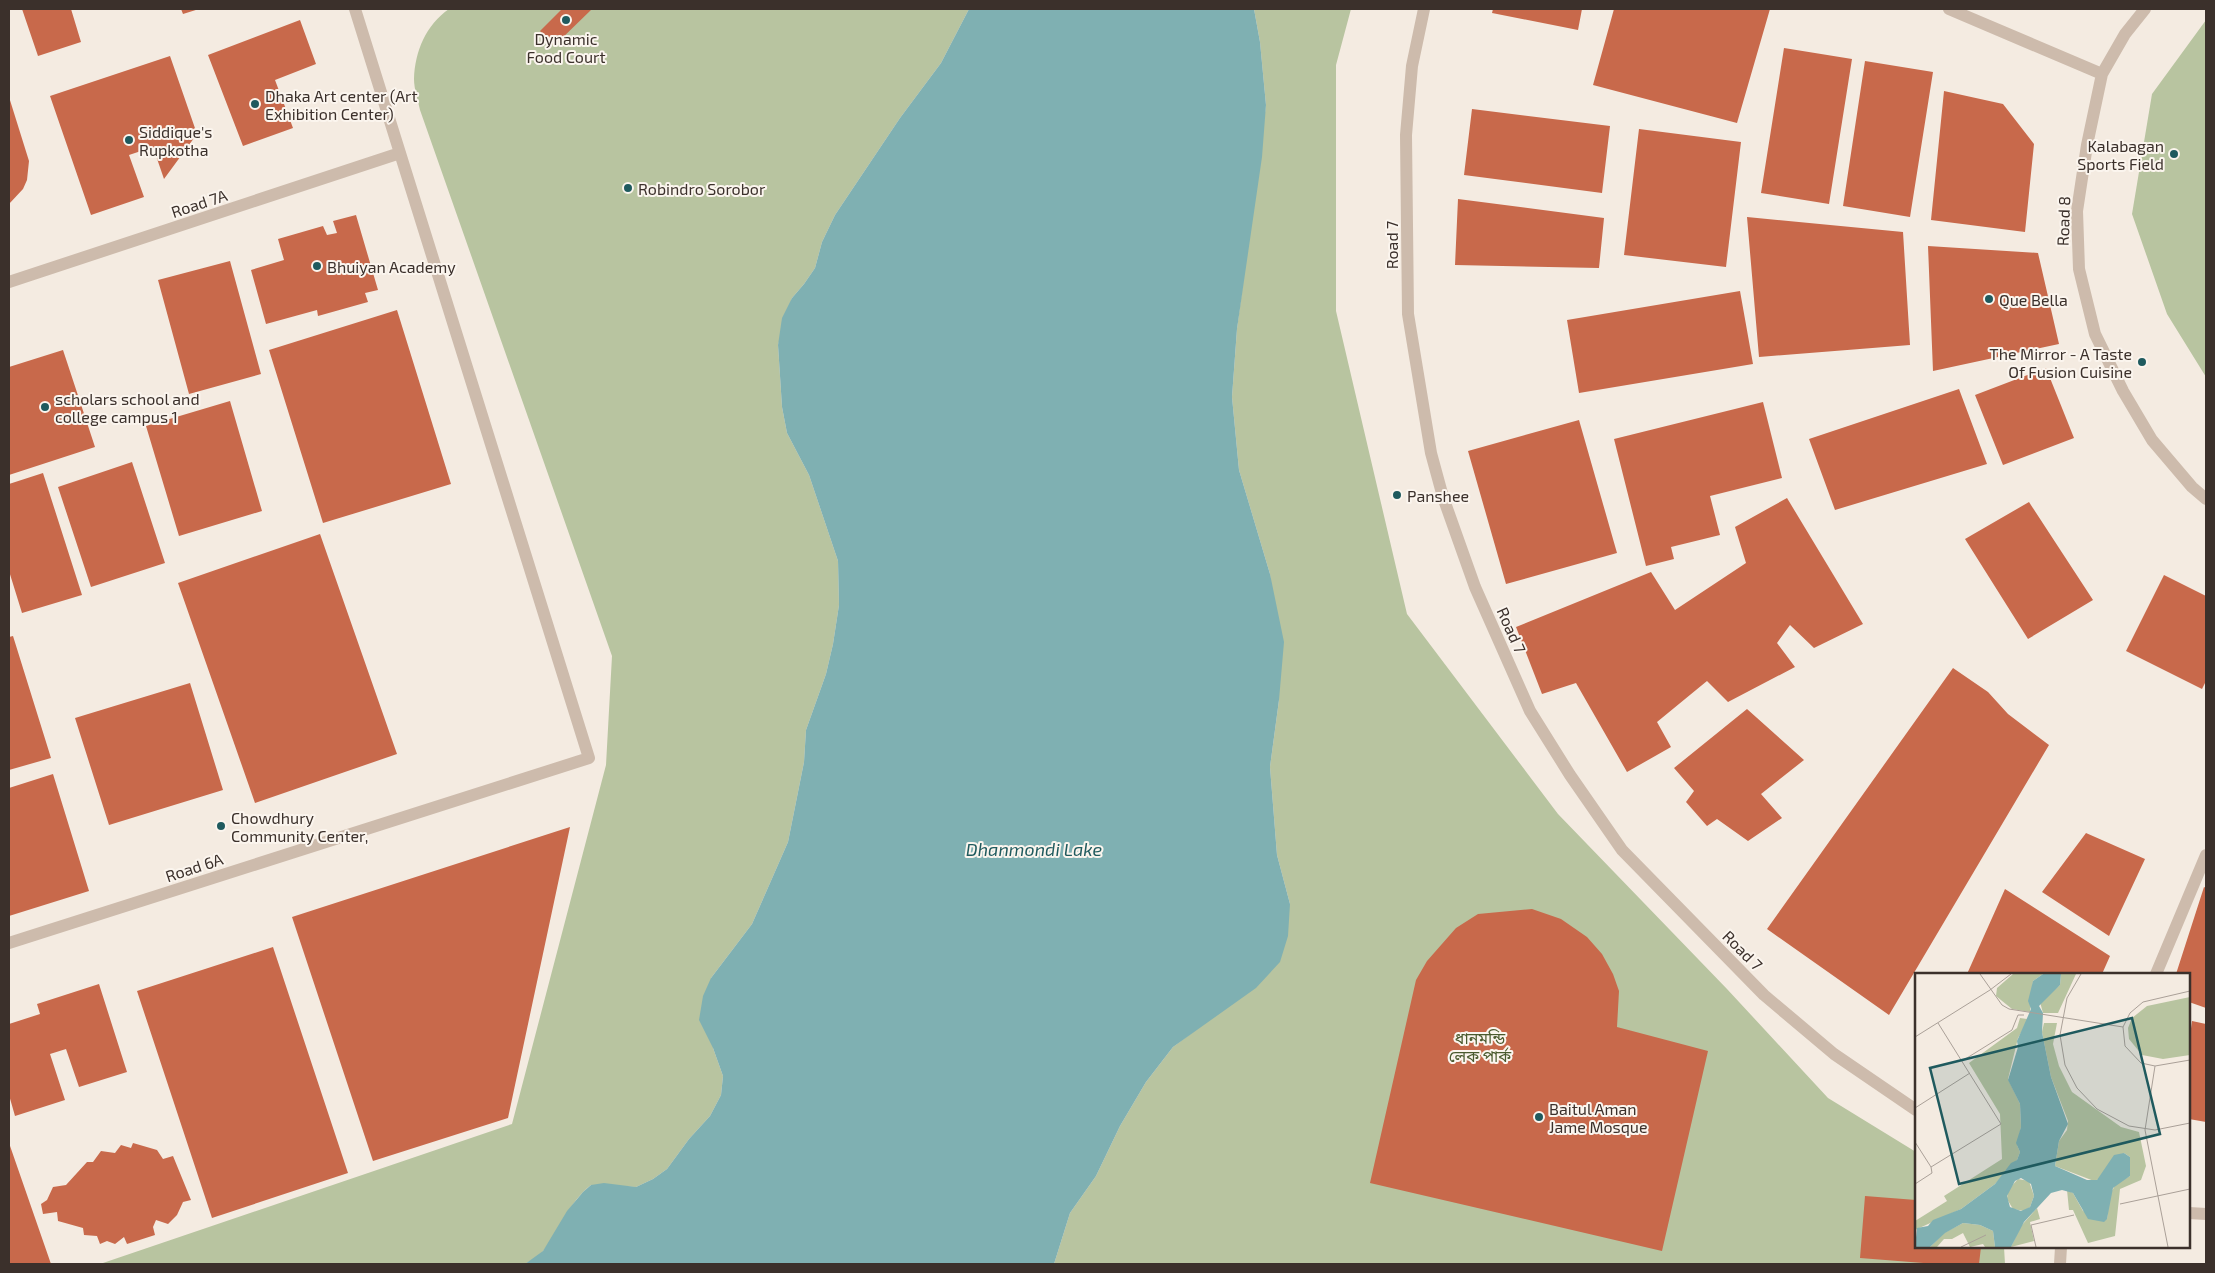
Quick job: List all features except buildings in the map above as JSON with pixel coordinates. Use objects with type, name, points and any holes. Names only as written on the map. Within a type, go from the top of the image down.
[{"type":"street","points":[[357,9],[400,154]]},
{"type":"street","name":"Road 7","points":[[1424,9],[1412,66],[1406,135],[1408,314],[1432,453],[1443,497],[1475,587],[1526,702],[1570,775],[1622,850],[1764,995],[1834,1054],[1915,1109]]},
{"type":"street","points":[[1949,9],[2102,74]]},
{"type":"street","name":"Road 8","points":[[2145,9],[2125,34],[2102,74],[2076,210],[2079,268],[2095,334],[2123,391],[2152,440],[2192,487],[2206,499]]},
{"type":"street","name":"Road 7A","points":[[9,282],[400,154]]},
{"type":"street","name":"Road 6A","points":[[9,943],[590,758],[400,154]]},
{"type":"street","points":[[2156,973],[2206,855]]},
{"type":"street","points":[[2190,1213],[2206,1214]]},
{"type":"street","points":[[2060,1264],[2061,1248]]},
{"type":"green space","points":[[449,9],[969,9],[941,63],[900,118],[835,215],[822,242],[815,268],[792,298],[778,345],[782,407],[787,433],[809,475],[838,561],[839,605],[826,674],[806,730],[804,762],[788,842],[752,924],[711,978],[713,1048],[723,1076],[721,1095],[710,1116],[689,1139],[667,1169],[653,1179],[636,1187],[591,1185],[571,1207],[542,1252],[525,1264],[100,1264],[512,1124],[606,765],[612,656],[420,110],[415,91],[414,79],[419,49],[434,23]]},
{"type":"green space","name":"ধানমন্ডি লেক পার্ক","points":[[1254,9],[1351,9],[1336,65],[1336,311],[1407,614],[1558,814],[1727,989],[1828,1098],[1915,1151],[1915,1248],[2004,1248],[2005,1264],[1054,1264],[1070,1213],[1096,1176],[1120,1126],[1146,1082],[1173,1047],[1201,1026],[1290,904],[1277,855],[1270,767],[1279,700],[1270,574],[1239,470],[1232,397],[1237,329],[1266,105],[1260,42]]},
{"type":"green space","name":"Kalabagan Sports Field","points":[[2206,20],[2206,377],[2167,314],[2132,214],[2152,94]]},
{"type":"water","name":"Dhanmondi Lake","points":[[969,9],[1254,9],[1260,42],[1266,105],[1262,157],[1237,329],[1232,397],[1239,470],[1270,574],[1284,642],[1270,767],[1277,855],[1290,904],[1288,936],[1280,962],[1256,988],[1173,1047],[1146,1082],[1120,1126],[1096,1176],[1070,1213],[1054,1264],[525,1264],[543,1251],[567,1211],[591,1185],[604,1183],[636,1187],[653,1179],[667,1169],[689,1139],[710,1116],[721,1095],[723,1076],[713,1048],[699,1020],[703,996],[711,978],[752,924],[788,842],[804,762],[806,730],[826,674],[839,605],[838,561],[809,475],[787,433],[782,407],[778,345],[782,318],[792,298],[815,268],[822,242],[835,215],[900,118],[941,63]]},
{"type":"place","name":"Dynamic Food Court","points":[[566,20]]},
{"type":"place","name":"Dhaka Art center (Art Exhibition Center)","points":[[255,104]]},
{"type":"place","name":"Siddique's Rupkotha","points":[[129,140]]},
{"type":"place","name":"Kalabagan Sports Field","points":[[2174,154]]},
{"type":"place","name":"Robindro Sorobor","points":[[628,188]]},
{"type":"place","name":"Bhuiyan Academy","points":[[317,266]]},
{"type":"place","name":"Que Bella","points":[[1989,299]]},
{"type":"place","name":"The Mirror - A Taste Of Fusion Cuisine","points":[[2142,362]]},
{"type":"place","name":"scholars school and college campus 1","points":[[45,407]]},
{"type":"place","name":"Panshee","points":[[1397,495]]},
{"type":"place","name":"Chowdhury Community Center,","points":[[221,826]]},
{"type":"place","name":"Baitul Aman Jame Mosque","points":[[1539,1117]]}]
